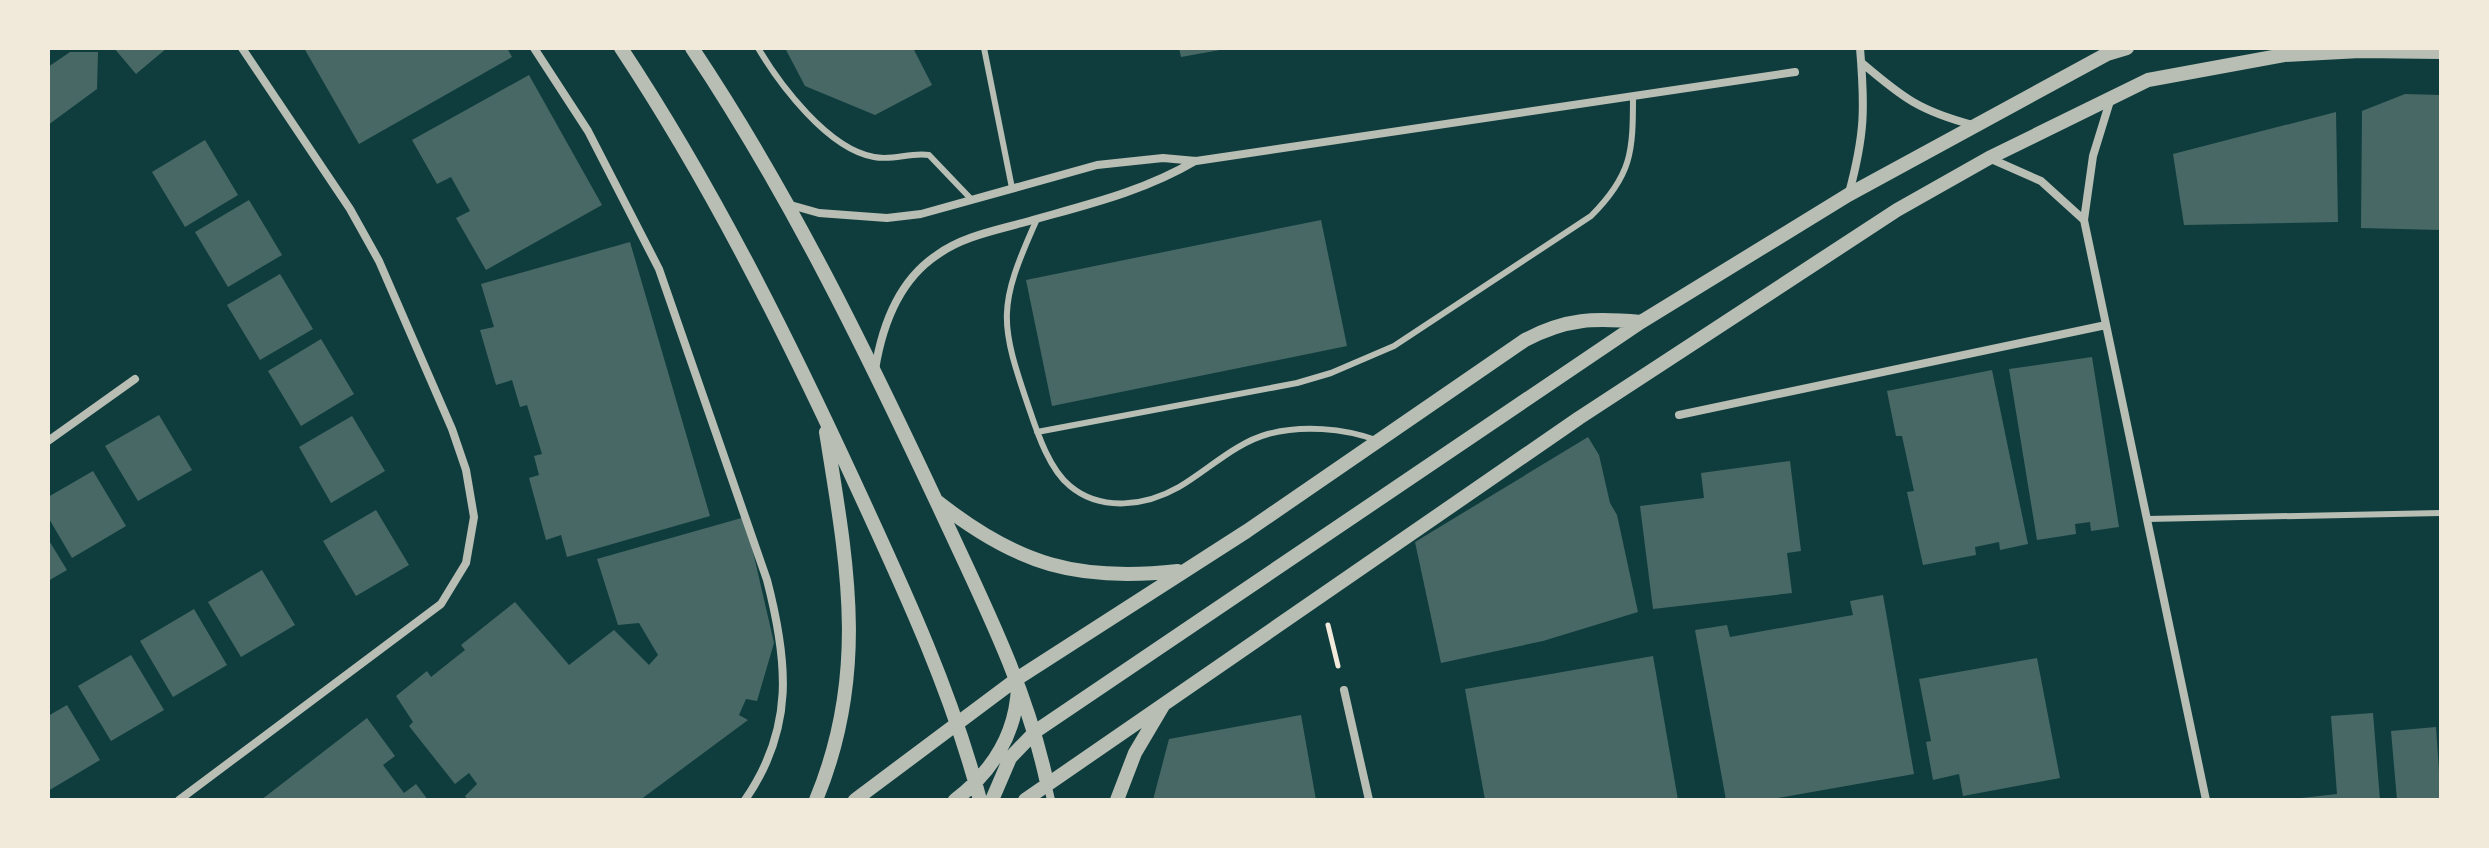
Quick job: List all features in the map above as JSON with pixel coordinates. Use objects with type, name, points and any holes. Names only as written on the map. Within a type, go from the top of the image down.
[{"type":"street","points":[[179,800],[441,604],[466,563],[474,517],[466,470],[452,429],[379,261],[350,209],[242,48]]},
{"type":"street","points":[[534,48],[613,176],[678,318],[778,623],[784,667],[783,711],[774,748],[745,800]]},
{"type":"street","points":[[621,48],[725,223],[824,416],[903,590],[956,722],[980,800]]},
{"type":"street","points":[[692,48],[787,204],[875,371],[1018,678],[1036,731],[1051,800]]},
{"type":"street","points":[[1848,195],[1864,121],[1865,88],[1860,48]]},
{"type":"street","points":[[992,800],[1010,758],[1036,731],[1641,322],[1848,195],[2107,54],[2127,48]]},
{"type":"street","points":[[1025,800],[1166,700],[1321,599],[1579,418],[1897,210],[1989,158],[2148,80],[2270,57],[2360,51],[2441,52]]},
{"type":"street","points":[[1861,62],[1905,101],[1933,114],[1974,125]]},
{"type":"street","points":[[787,204],[831,215],[887,218],[921,214],[1119,161],[1196,161],[1795,72]]},
{"type":"street","points":[[2112,96],[2093,156],[2084,220],[2206,800]]},
{"type":"street","points":[[1989,158],[2041,181],[2084,220]]},
{"type":"street","points":[[875,371],[880,336],[892,306],[911,279],[935,255],[965,239],[1139,189],[1196,161]]},
{"type":"street","points":[[855,800],[1018,678],[1379,441],[1525,340],[1553,325],[1605,319],[1641,322]]},
{"type":"street","points":[[1679,415],[2106,325]]},
{"type":"street","points":[[48,441],[135,379]]},
{"type":"street","points":[[816,800],[840,726],[851,657],[850,593],[824,416]]},
{"type":"street","points":[[935,499],[970,527],[1009,549],[1060,570],[1139,575],[1184,570]]},
{"type":"street","points":[[955,800],[976,785],[1009,735],[1018,678]]},
{"type":"street","points":[[1344,690],[1369,800]]},
{"type":"street","points":[[1117,800],[1135,753],[1166,700]]},
{"type":"lane","points":[[758,48],[803,107],[851,149],[883,158],[929,155],[955,186],[972,200]]},
{"type":"lane","points":[[984,48],[1012,188]]},
{"type":"lane","points":[[1037,432],[1297,383],[1331,373],[1394,346],[1591,216],[1616,191],[1631,161],[1633,96]]},
{"type":"lane","points":[[1037,218],[1012,277],[1005,325],[1009,348],[1037,432],[1069,486],[1093,499],[1120,505],[1148,501],[1177,489],[1242,445],[1267,434],[1336,430],[1379,441]]},
{"type":"lane","points":[[2147,519],[2441,513]]},
{"type":"path","points":[[1321,599],[1344,690]]},
{"type":"building","points":[[114,48],[167,48],[136,74]]},
{"type":"building","points":[[304,48],[507,48],[512,57],[359,144]]},
{"type":"building","points":[[785,48],[913,48],[932,85],[875,115],[805,86]]},
{"type":"building","points":[[1179,48],[1220,48],[1220,50],[1181,57]]},
{"type":"building","points":[[70,52],[98,52],[97,89],[48,125],[48,67]]},
{"type":"building","points":[[529,75],[602,205],[486,270],[456,218],[470,211],[451,177],[437,184],[412,140]]},
{"type":"building","points":[[2405,94],[2441,95],[2441,230],[2361,228],[2362,111]]},
{"type":"building","points":[[2336,112],[2338,222],[2184,225],[2173,154]]},
{"type":"building","points":[[205,140],[238,195],[185,227],[152,172]]},
{"type":"building","points":[[249,200],[282,255],[228,287],[195,232]]},
{"type":"building","points":[[1321,220],[1347,346],[1052,406],[1026,280]]},
{"type":"building","points":[[630,242],[710,516],[567,557],[561,535],[546,540],[529,478],[539,475],[534,456],[542,454],[527,405],[520,407],[512,380],[496,385],[480,330],[494,327],[481,284]]},
{"type":"building","points":[[280,274],[313,329],[260,360],[227,305]]},
{"type":"building","points":[[321,339],[354,394],[301,426],[268,371]]},
{"type":"building","points":[[2092,357],[2119,527],[2091,531],[2090,522],[2075,524],[2076,534],[2037,540],[2009,369]]},
{"type":"building","points":[[1992,370],[2028,544],[2000,550],[1999,542],[1975,547],[1976,555],[1923,565],[1907,492],[1914,491],[1902,436],[1896,436],[1887,391]]},
{"type":"building","points":[[159,415],[192,470],[138,501],[105,446]]},
{"type":"building","points":[[352,416],[385,471],[331,503],[299,447]]},
{"type":"building","points":[[1588,437],[1599,455],[1610,503],[1617,515],[1638,612],[1543,641],[1441,663],[1415,542]]},
{"type":"building","points":[[1790,461],[1801,551],[1787,553],[1792,593],[1653,609],[1640,506],[1704,498],[1701,473]]},
{"type":"building","points":[[93,471],[126,526],[72,558],[48,517],[48,497]]},
{"type":"building","points":[[376,510],[409,565],[356,596],[323,541]]},
{"type":"building","points":[[745,517],[774,643],[757,701],[746,699],[739,715],[748,720],[640,800],[468,800],[465,796],[477,784],[469,773],[455,784],[409,726],[413,722],[396,696],[427,671],[431,677],[465,650],[461,645],[515,602],[569,665],[614,630],[649,665],[658,655],[639,623],[618,625],[597,559]]},
{"type":"building","points":[[48,539],[67,570],[48,581]]},
{"type":"building","points":[[262,570],[295,625],[241,657],[208,602]]},
{"type":"building","points":[[1883,595],[1914,774],[1766,800],[1726,800],[1695,630],[1727,625],[1730,637],[1853,615],[1850,601]]},
{"type":"building","points":[[194,609],[227,665],[173,697],[140,641]]},
{"type":"building","points":[[131,655],[164,710],[111,741],[78,686]]},
{"type":"building","points":[[1653,656],[1678,800],[1485,800],[1465,689]]},
{"type":"building","points":[[2037,658],[2060,778],[1963,796],[1959,774],[1933,780],[1926,742],[1931,741],[1919,679]]},
{"type":"building","points":[[67,705],[100,760],[48,791],[48,716]]},
{"type":"building","points":[[2373,713],[2380,800],[2283,800],[2337,794],[2331,716]]},
{"type":"building","points":[[1301,715],[1316,800],[1153,800],[1169,739]]},
{"type":"building","points":[[367,718],[395,756],[383,765],[404,793],[416,784],[428,800],[261,800]]},
{"type":"building","points":[[2436,727],[2441,800],[2397,800],[2391,731]]}]
